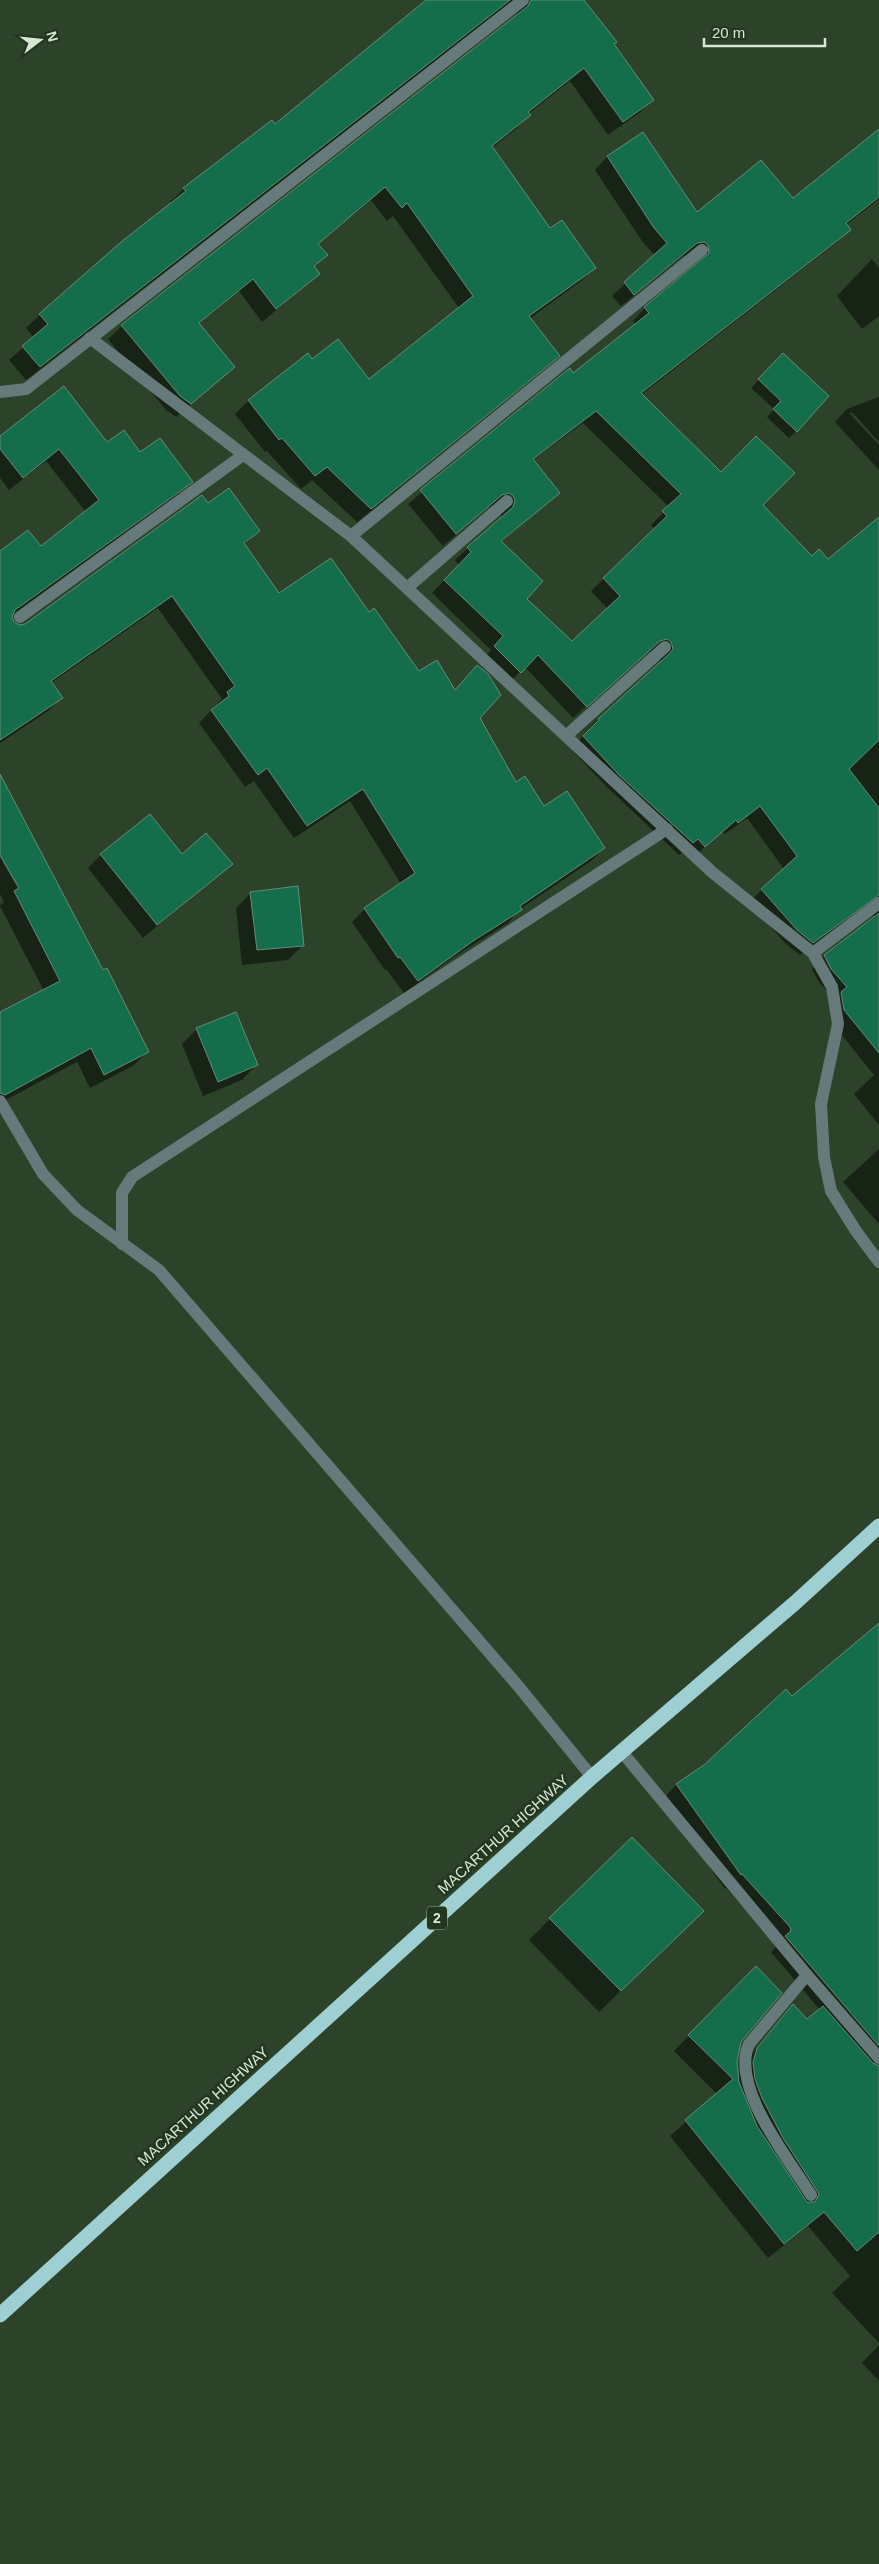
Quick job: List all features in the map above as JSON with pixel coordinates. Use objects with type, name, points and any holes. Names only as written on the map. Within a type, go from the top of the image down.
[{"type":"highway","name":"MACARTHUR HIGHWAY","points":[[0,2315],[592,1777],[796,1602],[879,1526]]},
{"type":"street","points":[[0,392],[26,389],[523,0]]},
{"type":"street","points":[[351,536],[702,250]]},
{"type":"street","points":[[90,338],[351,536],[712,872],[813,953],[832,987],[838,1024],[821,1104],[824,1157],[831,1191],[856,1231],[879,1262]]},
{"type":"street","points":[[20,617],[244,455]]},
{"type":"street","points":[[407,588],[507,501]]},
{"type":"street","points":[[566,736],[665,647]]},
{"type":"street","points":[[122,1244],[122,1193],[132,1177],[667,829]]},
{"type":"street","points":[[813,953],[879,903]]},
{"type":"street","points":[[0,1101],[43,1174],[77,1210],[159,1270],[519,1687],[592,1777]]},
{"type":"street","points":[[622,1752],[807,1975],[879,2058]]},
{"type":"street","points":[[807,1975],[749,2044],[744,2056],[744,2073],[758,2112],[811,2195]]},
{"type":"building","points":[[426,0],[510,0],[40,367],[22,346],[48,324],[39,314],[121,242],[186,191],[183,188],[272,120],[275,124]]},
{"type":"building","points":[[531,0],[584,0],[617,42],[614,44],[654,100],[623,122],[584,68],[528,112],[531,115],[492,146],[550,228],[562,220],[596,268],[529,316],[560,356],[371,509],[327,467],[315,476],[282,438],[279,440],[248,400],[308,353],[312,359],[338,339],[369,379],[473,296],[407,203],[402,208],[385,187],[318,244],[328,255],[314,266],[320,274],[276,309],[253,279],[199,323],[235,367],[191,404],[180,396],[121,325],[528,6]]},
{"type":"building","points":[[879,129],[879,197],[846,223],[851,230],[641,393],[721,472],[756,436],[795,473],[763,505],[812,556],[819,549],[828,559],[879,517],[879,740],[849,769],[879,808],[879,895],[813,943],[797,930],[761,889],[797,856],[760,806],[738,823],[736,820],[705,847],[698,839],[693,843],[619,775],[583,736],[598,719],[670,653],[673,649],[671,642],[667,639],[660,641],[587,707],[538,655],[521,673],[494,646],[503,636],[444,580],[471,552],[467,547],[513,507],[515,500],[513,496],[509,493],[502,495],[456,534],[420,490],[570,368],[573,373],[649,313],[644,307],[709,253],[708,245],[704,242],[697,243],[634,295],[624,282],[667,243],[654,228],[607,156],[643,132],[697,212],[761,160],[793,198]],"holes":[[[596,411],[681,494],[662,511],[667,516],[603,578],[620,596],[572,641],[527,599],[543,581],[501,541],[560,493],[533,459]]]},
{"type":"building","points":[[783,353],[829,396],[797,432],[773,409],[781,401],[758,379]]},
{"type":"building","points":[[64,386],[107,442],[124,430],[140,452],[160,438],[193,482],[15,610],[12,617],[14,622],[20,625],[25,624],[202,495],[208,503],[229,488],[260,531],[244,543],[279,593],[331,558],[369,612],[374,608],[419,671],[437,660],[455,690],[477,665],[488,674],[501,695],[480,718],[516,782],[525,776],[544,806],[567,791],[605,848],[520,906],[522,910],[473,941],[418,981],[400,957],[398,958],[364,908],[415,873],[363,789],[307,826],[267,768],[258,775],[211,710],[229,696],[227,692],[235,686],[172,596],[51,681],[63,698],[0,740],[0,551],[28,530],[41,546],[99,500],[59,449],[23,478],[0,449],[0,436]]},
{"type":"building","points":[[0,774],[103,970],[107,968],[149,1052],[104,1075],[91,1048],[5,1095],[0,1093],[0,1012],[60,981],[14,891],[19,888],[0,855]]},
{"type":"building","points":[[150,814],[182,854],[206,833],[233,864],[157,925],[100,854]]},
{"type":"building","points":[[298,886],[304,946],[257,950],[250,892]]},
{"type":"building","points":[[879,913],[879,1053],[844,1010],[841,992],[847,987],[831,969],[824,955]]},
{"type":"building","points":[[236,1012],[258,1065],[218,1082],[196,1028]]},
{"type":"building","points":[[879,1623],[879,2046],[785,1936],[791,1931],[790,1927],[741,1875],[676,1784],[705,1764],[786,1689],[792,1696]]},
{"type":"building","points":[[632,1837],[704,1911],[621,1991],[549,1918]]},
{"type":"building","points":[[756,1966],[782,1993],[741,2042],[737,2062],[739,2082],[757,2126],[807,2202],[815,2202],[819,2194],[783,2138],[762,2098],[755,2079],[753,2062],[757,2048],[793,2004],[807,2019],[823,2006],[873,2063],[879,2066],[879,2232],[857,2251],[824,2212],[784,2244],[685,2120],[733,2079],[688,2035]]}]
